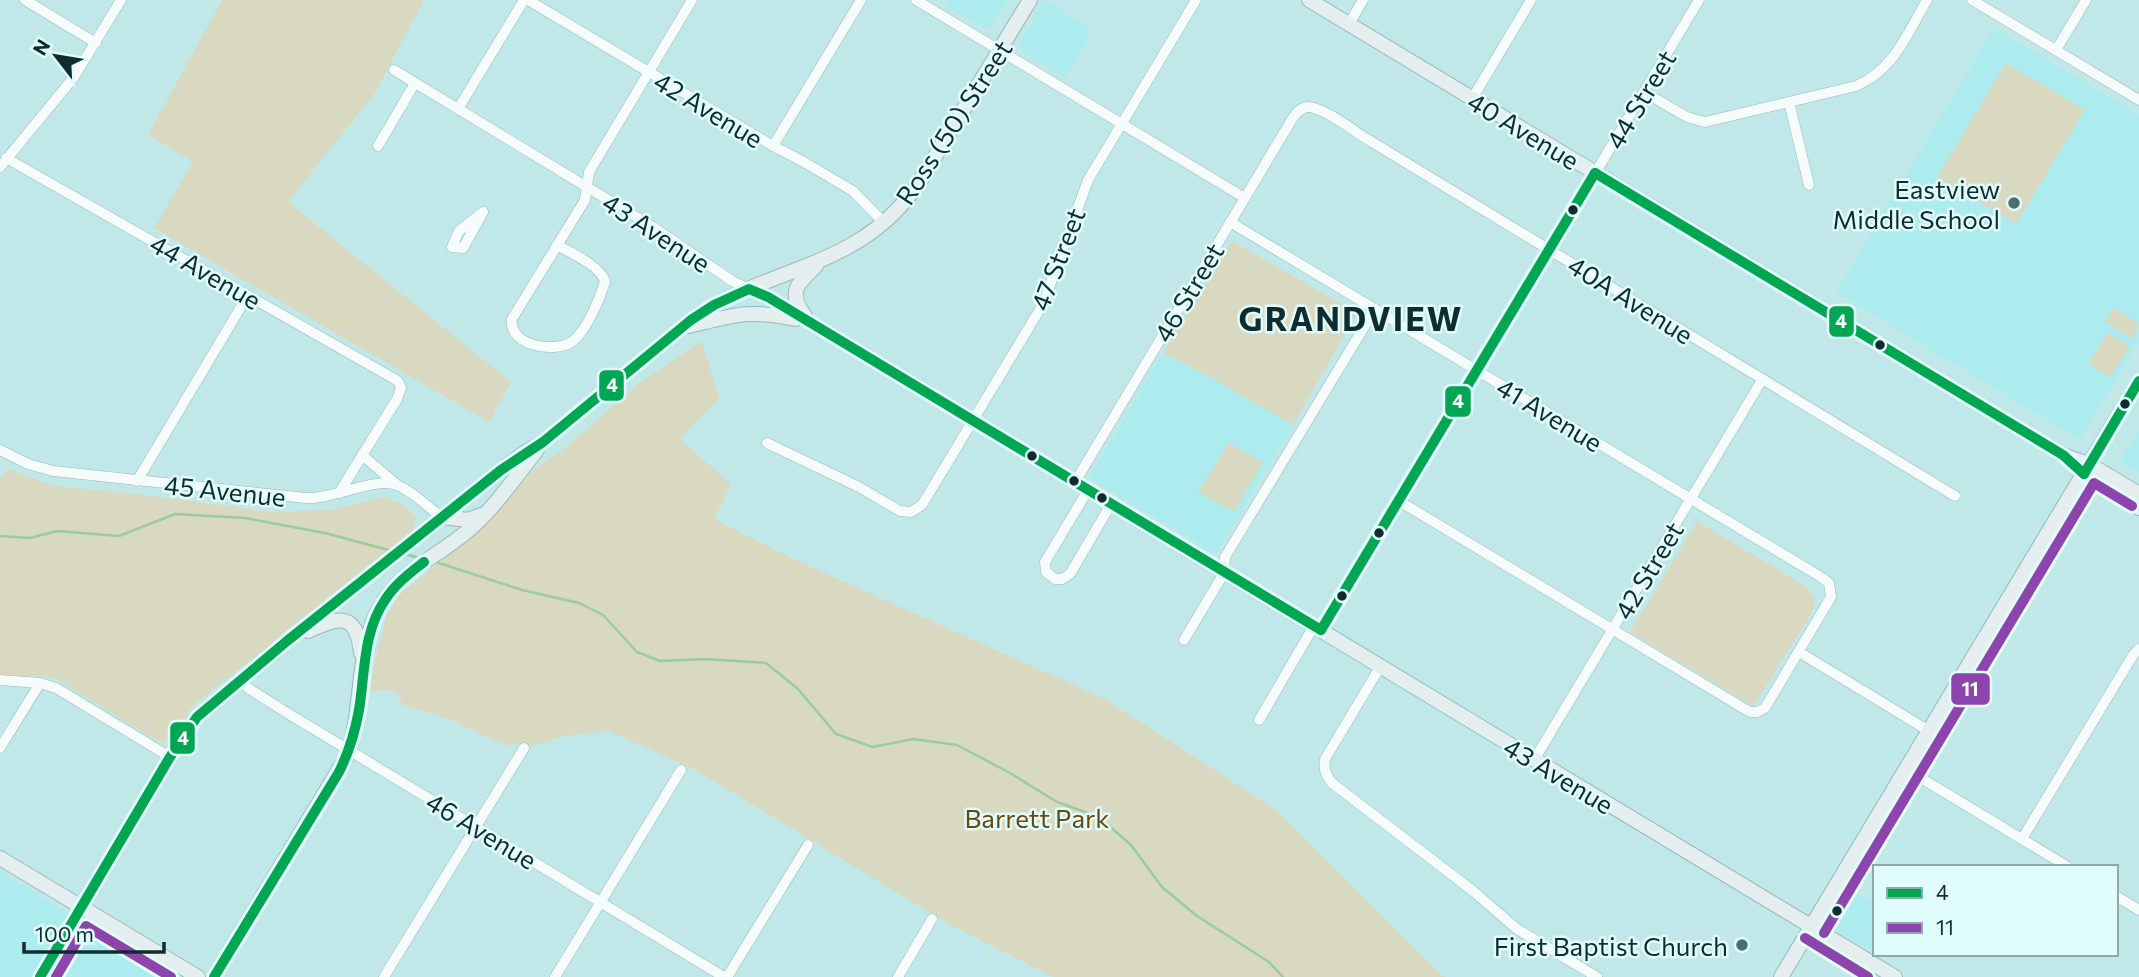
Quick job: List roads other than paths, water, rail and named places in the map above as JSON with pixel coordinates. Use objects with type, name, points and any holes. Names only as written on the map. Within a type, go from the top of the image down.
[{"type":"main road","name":"Ross (50) Street","points":[[40,977],[170,757],[197,717],[442,517],[524,453],[543,442],[714,304],[822,260],[858,242],[884,223],[914,191],[1030,0]]},
{"type":"main road","name":"40 Avenue","points":[[1309,0],[2086,469],[2139,508]]},
{"type":"main road","points":[[810,322],[796,305],[795,292],[802,279],[822,260]]},
{"type":"main road","name":"43 Avenue","points":[[750,289],[810,322],[1895,977]]},
{"type":"main road","points":[[681,328],[732,314],[750,313],[774,314],[810,322]]},
{"type":"main road","points":[[1781,977],[2139,382]]},
{"type":"main road","points":[[214,977],[336,777],[349,750],[356,725],[370,629],[389,592],[415,567],[471,528],[543,442]]},
{"type":"main road","name":"40 Avenue","points":[[2086,469],[2139,495]]},
{"type":"main road","points":[[442,549],[446,527],[442,517],[472,520],[489,509]]},
{"type":"main road","points":[[287,641],[329,622],[345,621],[358,633],[363,665]]},
{"type":"main road","points":[[0,858],[198,977]]},
{"type":"street","points":[[25,0],[96,43]]},
{"type":"street","points":[[2,162],[64,92],[121,0]]},
{"type":"street","points":[[458,109],[526,0]]},
{"type":"street","name":"42 Avenue","points":[[526,0],[853,191],[884,223]]},
{"type":"street","points":[[557,245],[599,270],[606,282],[579,335],[567,345],[546,348],[521,339],[513,332],[511,324],[514,314],[584,200],[589,172],[692,0]]},
{"type":"street","points":[[773,146],[861,0]]},
{"type":"street","points":[[916,0],[1245,198]]},
{"type":"street","name":"47 Street","points":[[767,443],[855,485],[896,510],[911,512],[922,505],[1043,304],[1085,187],[1196,0]]},
{"type":"street","points":[[1349,24],[1363,0]]},
{"type":"street","points":[[1472,99],[1531,0]]},
{"type":"street","name":"44 Street","points":[[1259,720],[1399,501],[1699,0]]},
{"type":"street","points":[[1644,92],[1687,117],[1712,121],[1850,88],[1881,72],[1894,56],[1927,0]]},
{"type":"street","points":[[1972,0],[2139,100]]},
{"type":"street","points":[[2056,50],[2086,0]]},
{"type":"street","name":"43 Avenue","points":[[394,71],[653,228],[732,281],[750,289]]},
{"type":"street","points":[[377,146],[415,83]]},
{"type":"street","points":[[1789,102],[1809,185]]},
{"type":"street","name":"46 Street","points":[[1111,504],[1070,574],[1062,579],[1052,577],[1046,572],[1045,562],[1081,486],[1230,222],[1297,111],[1305,107]]},
{"type":"street","name":"40A Avenue","points":[[1305,107],[1320,111],[1955,496]]},
{"type":"street","name":"44 Avenue","points":[[2,162],[395,378],[401,388],[397,398],[362,455]]},
{"type":"street","name":"41 Avenue","points":[[1230,222],[1829,583],[1829,603],[1799,652]]},
{"type":"street","points":[[137,481],[248,295]]},
{"type":"street","points":[[1184,640],[1224,573],[1226,557],[1375,309]]},
{"type":"street","name":"42 Street","points":[[1534,760],[1762,380]]},
{"type":"street","name":"45 Avenue","points":[[0,450],[39,468],[312,499],[381,483],[396,484]]},
{"type":"street","points":[[340,493],[362,455],[442,517]]},
{"type":"street","points":[[1399,501],[1745,709],[1757,712],[1767,704],[1799,652],[1929,731]]},
{"type":"street","points":[[2022,839],[2139,649]]},
{"type":"street","points":[[1380,667],[1327,755],[1325,771],[1332,783],[1473,891],[1513,926],[1597,977]]},
{"type":"street","points":[[0,680],[40,683],[56,688],[170,757]]},
{"type":"street","name":"46 Avenue","points":[[242,680],[254,692],[726,977]]},
{"type":"street","points":[[0,748],[40,683]]},
{"type":"street","points":[[384,977],[524,748]]},
{"type":"street","points":[[1906,769],[2065,865]]},
{"type":"street","points":[[555,977],[681,770]]},
{"type":"street","points":[[726,977],[808,845]]},
{"type":"street","points":[[2118,897],[2139,910]]},
{"type":"street","points":[[898,977],[932,919]]},
{"type":"waterway","points":[[0,536],[30,538],[57,531],[119,536],[175,514],[245,518],[325,533],[392,551]]},
{"type":"waterway","points":[[405,554],[419,558]]},
{"type":"waterway","points":[[436,562],[522,590],[579,603],[603,615],[637,652],[660,661],[704,659],[766,663],[798,689],[836,734],[873,747],[913,739],[957,745],[1057,802],[1099,817],[1131,845],[1162,887],[1197,916],[1269,962],[1283,977]]},
{"type":"place","name":"Eastview Middle School","points":[[2014,203]]},
{"type":"place","name":"First Baptist Church","points":[[1742,945]]},
{"type":"district","name":"GRANDVIEW","points":[[1351,317]]},
{"type":"park label","name":"Barrett Park","points":[[1037,817]]}]
